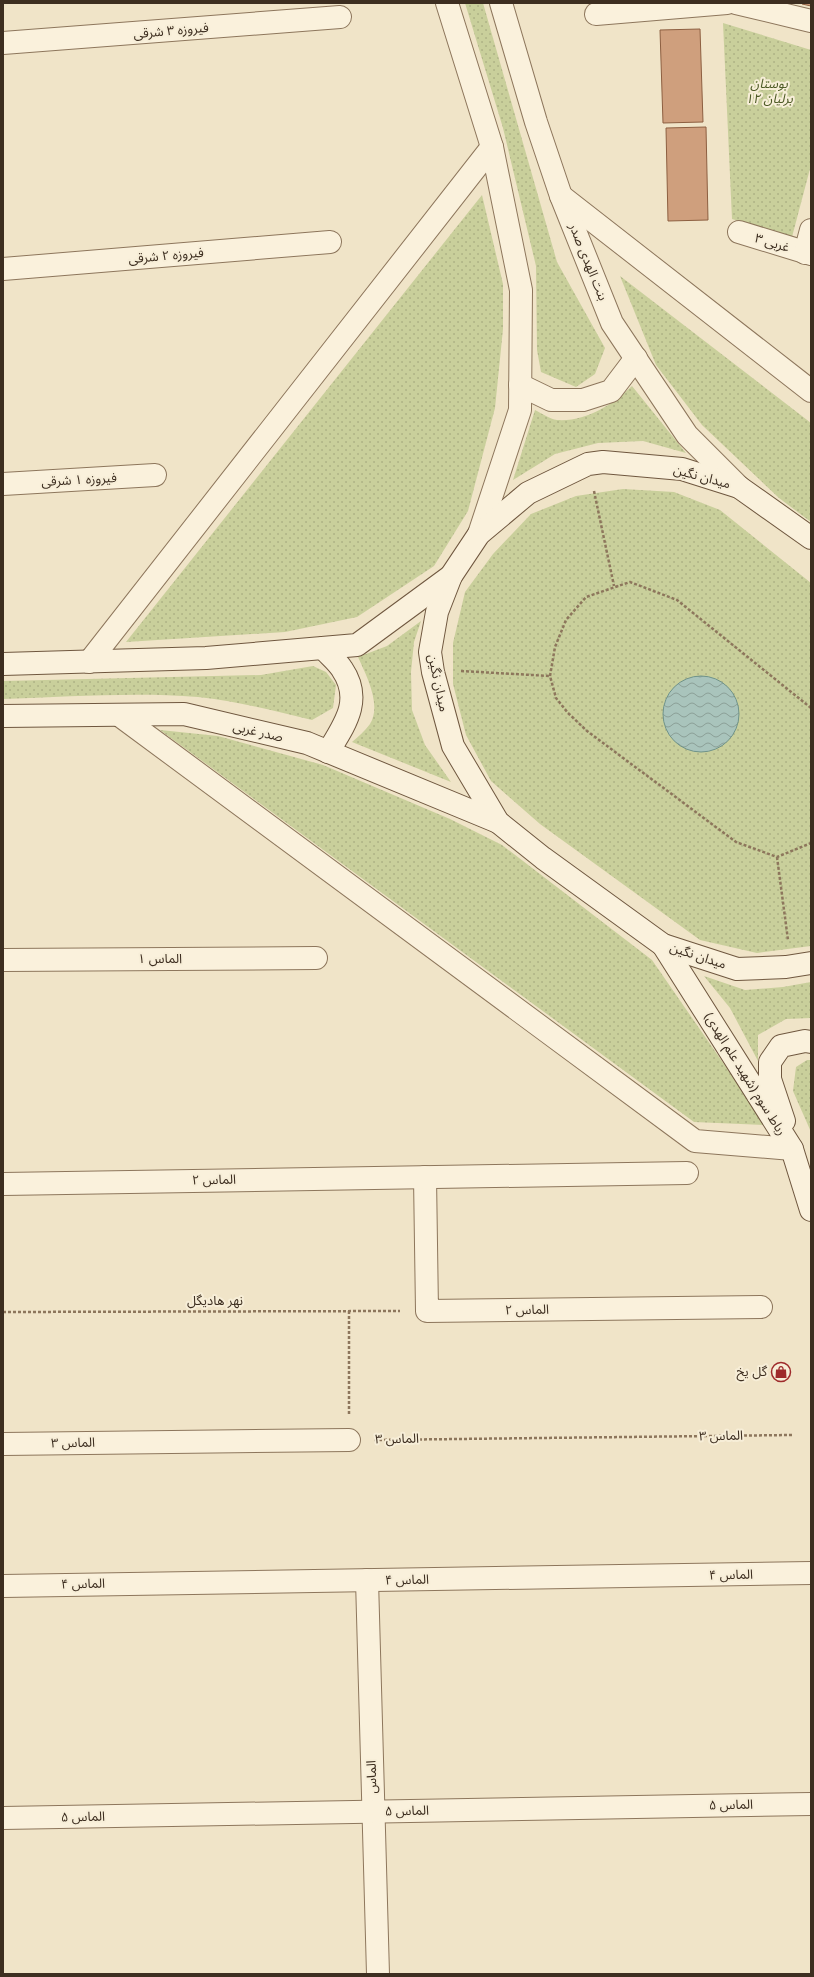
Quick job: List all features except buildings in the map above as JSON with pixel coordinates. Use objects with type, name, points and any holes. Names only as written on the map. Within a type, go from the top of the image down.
[{"type":"street","points":[[447,3],[492,147],[521,290],[520,410],[479,534]]},
{"type":"street","name":"بنت الهدی صدر","points":[[502,3],[536,122],[561,196],[612,323],[687,435],[739,487]]},
{"type":"street","points":[[596,14],[727,3]]},
{"type":"street","points":[[736,3],[811,21]]},
{"type":"street","name":"فیروزه ۳ شرقی","points":[[3,44],[340,17]]},
{"type":"street","points":[[89,662],[492,147]]},
{"type":"street","points":[[561,196],[811,391]]},
{"type":"street","points":[[808,254],[811,230]]},
{"type":"street","name":"۳ غربی","points":[[739,232],[808,254]]},
{"type":"street","name":"فیروزه ۲ شرقی","points":[[3,269],[330,242]]},
{"type":"street","points":[[520,384],[550,400],[583,400],[611,391],[636,358]]},
{"type":"street","name":"میدان نگین","points":[[811,538],[739,487],[682,469],[603,462],[588,464],[528,493],[479,534],[451,576],[437,612],[430,652],[433,672],[453,746],[498,822],[543,858],[663,945],[738,968],[786,967],[811,963]]},
{"type":"street","name":"فیروزه ۱ شرقی","points":[[3,484],[155,475]]},
{"type":"street","points":[[3,664],[206,658],[357,645],[451,576]]},
{"type":"street","points":[[323,648],[342,668],[353,693],[346,723],[328,752]]},
{"type":"street","name":"صدر غربی","points":[[3,716],[184,714],[307,743],[498,822]]},
{"type":"street","points":[[119,715],[695,1141],[792,1149],[770,1079],[770,1062],[781,1046],[805,1041],[811,1042]]},
{"type":"street","name":"رباط سوم (شهید علم الهدی)","points":[[663,945],[792,1149],[811,1210]]},
{"type":"street","name":"الماس ۱","points":[[3,960],[316,958]]},
{"type":"street","name":"الماس ۲","points":[[3,1184],[687,1173]]},
{"type":"street","points":[[424,1177],[427,1311]]},
{"type":"street","name":"الماس ۲","points":[[427,1311],[761,1307]]},
{"type":"street","name":"الماس ۳","points":[[3,1444],[349,1440]]},
{"type":"street","name":"الماس ۴","points":[[3,1586],[811,1573]]},
{"type":"street","name":"الماس","points":[[366,1580],[378,1974]]},
{"type":"street","name":"الماس ۵","points":[[3,1818],[811,1804]]},
{"type":"path","points":[[595,494],[614,586]]},
{"type":"path","points":[[811,708],[677,600],[630,582],[614,586],[586,597],[566,620],[555,647],[550,676],[556,698],[568,713],[587,731],[736,842],[777,857],[811,843]]},
{"type":"path","points":[[453,671],[550,676]]},
{"type":"path","points":[[777,857],[789,941]]},
{"type":"path","points":[[349,1311],[349,1440]]},
{"type":"path","name":"نهر هادیگل","points":[[3,1312],[427,1311]]},
{"type":"path","name":"الماس ۳","points":[[349,1440],[792,1435]]},
{"type":"green space","points":[[465,3],[483,3],[557,262],[605,348],[595,374],[576,387],[541,372],[537,350],[536,266],[503,128]]},
{"type":"green space","name":"بوستان برلیان ۱۲","points":[[723,23],[811,50],[811,165],[792,237],[732,219]]},
{"type":"green space","points":[[482,195],[503,284],[503,329],[495,408],[468,511],[434,566],[357,617],[285,632],[126,642]]},
{"type":"green space","points":[[620,276],[811,423],[811,522],[779,498],[702,425],[656,365]]},
{"type":"green space","points":[[632,386],[686,453],[643,441],[598,443],[555,454],[513,480],[535,410],[557,420],[578,418],[607,406]]},
{"type":"green space","points":[[623,489],[674,492],[720,510],[811,583],[811,946],[757,953],[700,940],[540,824],[491,781],[466,735],[453,684],[453,643],[465,592],[493,554],[531,514],[576,496]],"holes":[[[671,691],[734,732],[721,745],[705,752],[663,714],[665,701]]]},
{"type":"green space","points":[[421,621],[414,642],[411,672],[412,710],[425,745],[451,782],[352,742],[370,724],[374,708],[372,690],[358,657],[387,646]]},
{"type":"green space","points":[[313,666],[326,672],[336,685],[333,708],[312,720],[241,704],[198,697],[125,695],[3,699],[3,681],[261,675]]},
{"type":"green space","points":[[160,730],[218,736],[323,765],[450,819],[502,845],[652,960],[766,1125],[694,1122]]},
{"type":"green space","points":[[704,976],[745,990],[783,987],[811,982],[811,1018],[786,1019],[758,1035],[758,1061],[730,1008]]},
{"type":"green space","points":[[807,1060],[811,1060],[811,1132],[793,1091],[796,1067]]},
{"type":"water","points":[[701,676],[715,679],[728,687],[736,700],[739,714],[736,728],[728,741],[715,749],[701,752],[687,749],[674,741],[666,728],[663,714],[666,700],[674,687],[687,679]]},
{"type":"place","name":"گل یخ","points":[[781,1372]]}]
